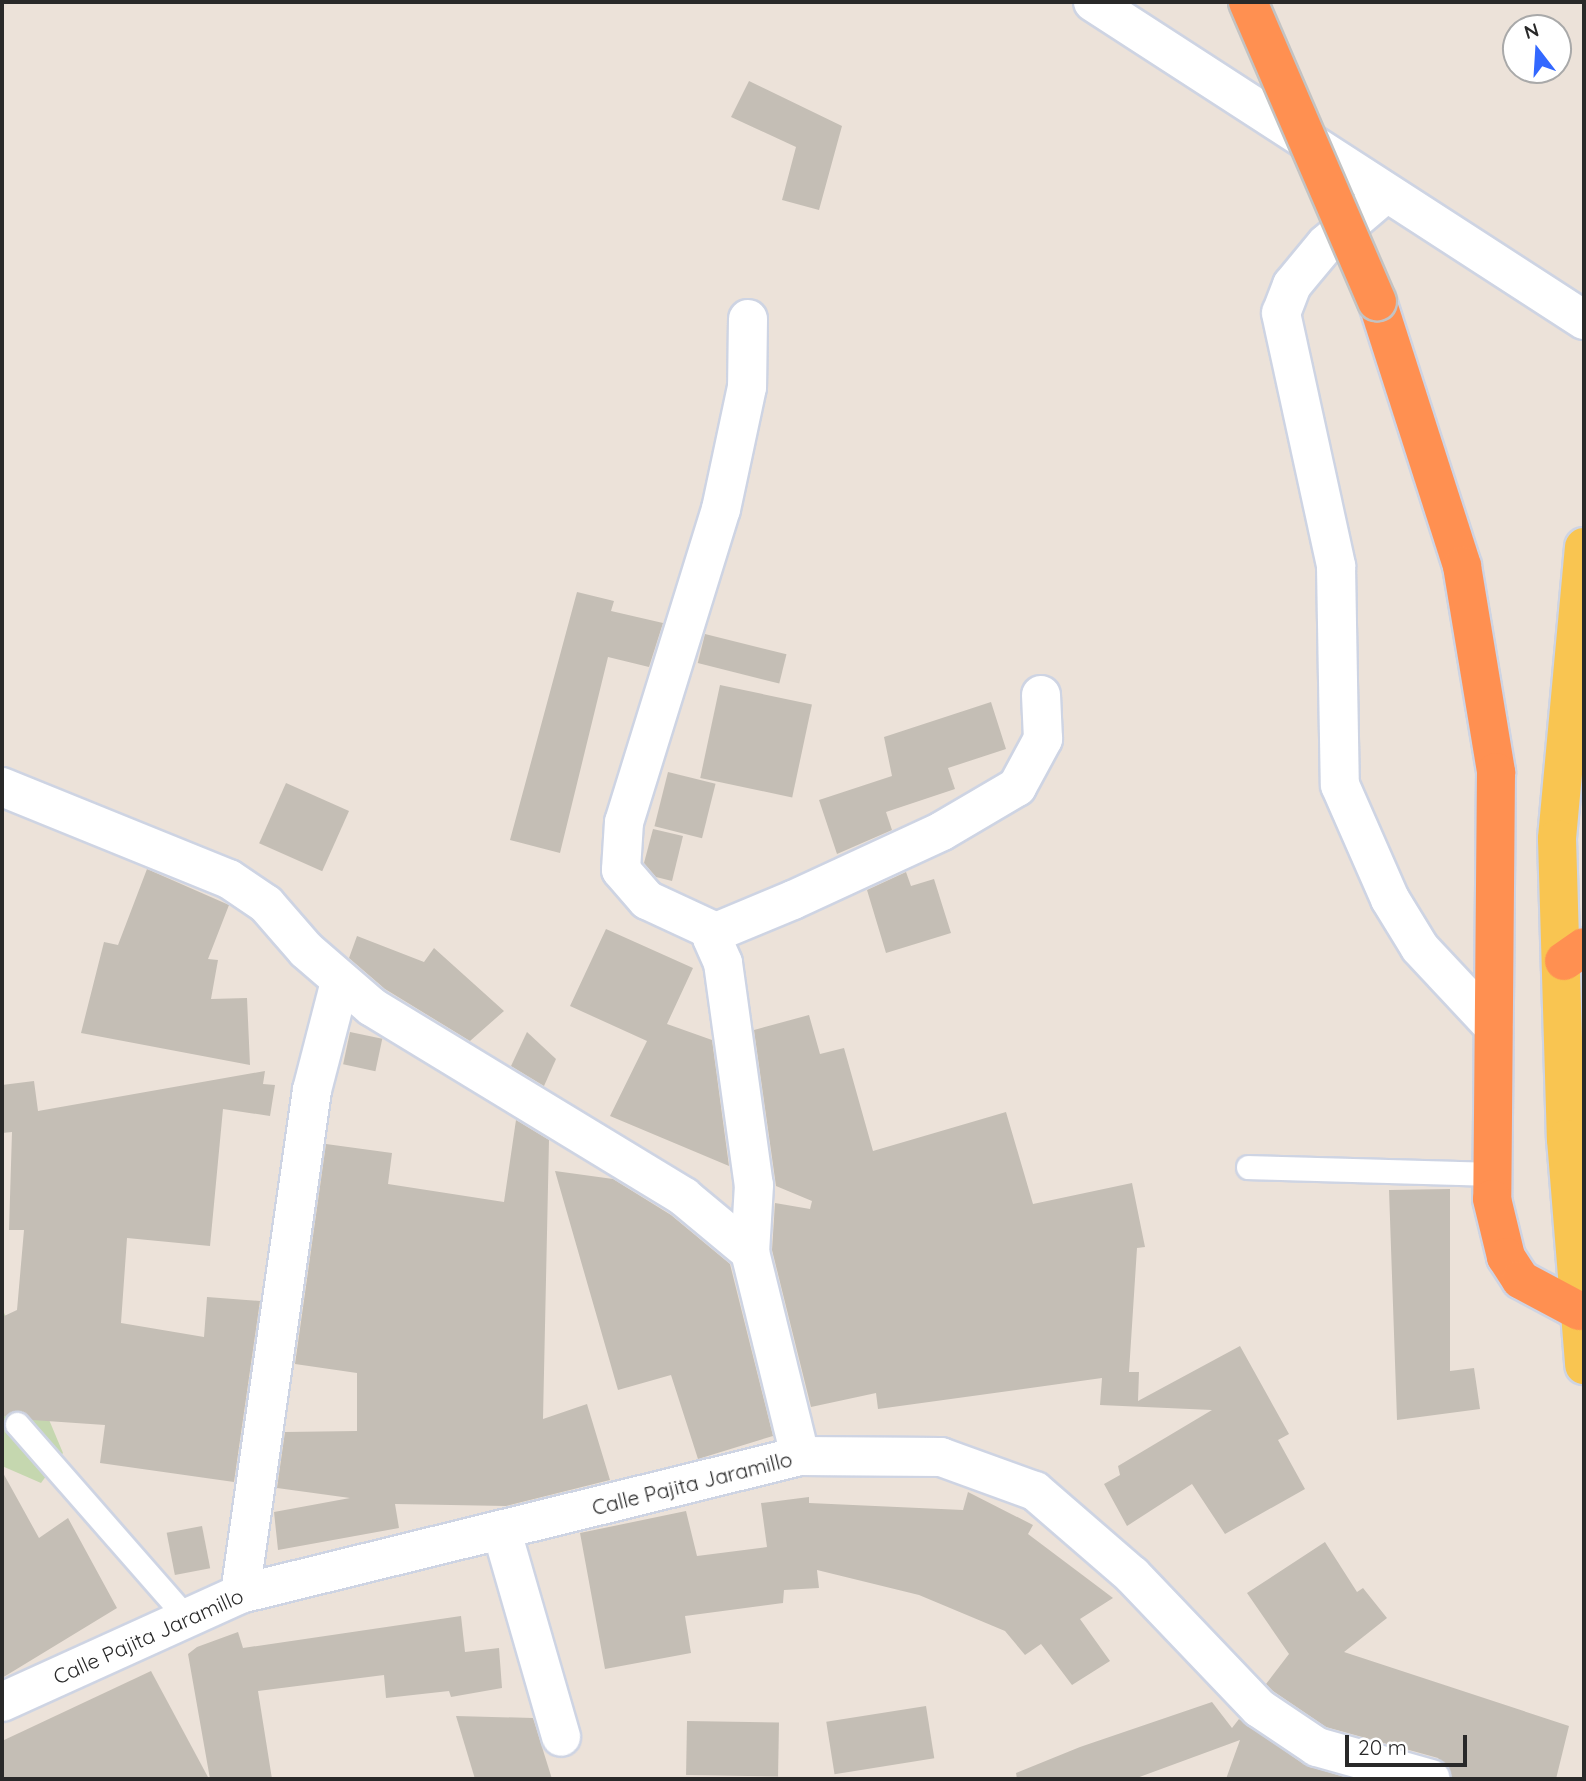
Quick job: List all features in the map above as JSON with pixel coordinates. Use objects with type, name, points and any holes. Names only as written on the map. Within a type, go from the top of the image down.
[{"type":"highway","points":[[1248,2],[1377,301],[1462,566],[1491,745],[1492,1174],[1506,1257],[1521,1280],[1579,1311]]},
{"type":"main road","points":[[1584,547],[1557,839],[1570,942],[1566,1139],[1584,1365]]},
{"type":"main road","points":[[1570,942],[1584,870]]},
{"type":"street","points":[[1093,2],[1584,320]]},
{"type":"street","points":[[1386,193],[1326,244],[1293,285],[1281,313],[1336,566],[1340,785],[1390,899],[1420,948],[1493,1026]]},
{"type":"street","points":[[716,932],[647,900],[621,870],[624,821],[721,509],[747,387],[748,319]]},
{"type":"street","points":[[800,1456],[750,1252],[754,1185],[723,962],[712,938],[716,932],[942,831],[1017,787],[1043,739],[1041,695]]},
{"type":"street","points":[[2,787],[229,879],[266,904],[340,982],[457,1061],[684,1196],[750,1252]]},
{"type":"street","points":[[240,1594],[312,1090],[340,982]]},
{"type":"street","name":"Calle Pajita Jaramillo","points":[[2,1702],[185,1616],[240,1594],[502,1532],[800,1456],[941,1457],[1035,1492],[1132,1575],[1259,1709],[1317,1747],[1431,1779]]},
{"type":"street","points":[[502,1532],[561,1737]]},
{"type":"lane","points":[[1248,1167],[1492,1174]]},
{"type":"lane","points":[[17,1424],[185,1616]]},
{"type":"green space","points":[[2,1308],[63,1453],[41,1483],[2,1466]]},
{"type":"building","points":[[749,81],[842,126],[819,210],[782,200],[796,147],[731,117]]},
{"type":"building","points":[[577,592],[614,601],[611,611],[663,623],[649,667],[608,657],[560,853],[510,840]]},
{"type":"building","points":[[705,634],[787,654],[779,683],[698,663]]},
{"type":"building","points":[[720,685],[812,705],[792,797],[700,778]]},
{"type":"building","points":[[991,702],[1006,749],[948,768],[955,789],[886,812],[892,830],[837,854],[819,800],[892,776],[884,737]]},
{"type":"building","points":[[668,772],[716,784],[702,838],[654,826]]},
{"type":"building","points":[[286,783],[349,811],[322,871],[259,843]]},
{"type":"building","points":[[653,829],[683,836],[672,881],[656,877],[644,863]]},
{"type":"building","points":[[147,869],[229,905],[208,959],[218,960],[211,999],[247,998],[250,1065],[81,1033],[104,942],[118,945]]},
{"type":"building","points":[[906,872],[911,886],[934,879],[951,933],[886,953],[867,890]]},
{"type":"building","points":[[606,929],[693,968],[667,1024],[712,1040],[729,1166],[610,1116],[647,1041],[570,1006]]},
{"type":"building","points":[[357,936],[424,962],[434,948],[504,1011],[470,1041],[385,989],[349,958]]},
{"type":"building","points":[[809,1015],[820,1054],[844,1048],[873,1151],[1006,1112],[1033,1204],[1132,1183],[1145,1247],[1137,1248],[1129,1372],[1139,1372],[1138,1401],[1240,1346],[1289,1434],[1278,1440],[1305,1489],[1225,1534],[1192,1484],[1127,1526],[1104,1484],[1120,1475],[1118,1466],[1212,1410],[1100,1405],[1102,1378],[878,1409],[876,1393],[811,1407],[772,1250],[775,1203],[810,1209],[812,1201],[776,1186],[754,1030]]},
{"type":"building","points":[[350,1032],[382,1039],[375,1071],[343,1064]]},
{"type":"building","points":[[527,1032],[556,1059],[544,1086],[511,1066]]},
{"type":"building","points":[[265,1071],[263,1084],[275,1085],[270,1116],[223,1109],[210,1246],[127,1238],[121,1323],[204,1337],[207,1297],[260,1301],[234,1482],[100,1463],[105,1425],[32,1420],[21,1411],[2,1417],[2,1317],[17,1310],[24,1230],[9,1230],[12,1132],[2,1133],[2,1085],[34,1081],[38,1111]]},
{"type":"building","points":[[516,1120],[549,1140],[543,1419],[587,1404],[610,1480],[506,1506],[395,1504],[399,1528],[278,1550],[274,1512],[350,1498],[277,1488],[285,1432],[357,1431],[357,1373],[295,1364],[326,1144],[392,1153],[388,1184],[504,1202]]},
{"type":"building","points":[[555,1171],[613,1179],[671,1215],[730,1264],[773,1436],[698,1459],[671,1375],[618,1390]]},
{"type":"building","points":[[1450,1189],[1450,1371],[1474,1368],[1480,1409],[1397,1420],[1389,1190]]},
{"type":"building","points":[[2,1471],[39,1538],[68,1518],[117,1608],[2,1678]]},
{"type":"building","points":[[968,1492],[1033,1525],[1028,1534],[1113,1598],[1080,1619],[1110,1661],[1072,1685],[1041,1644],[1025,1655],[1005,1631],[919,1595],[817,1570],[819,1588],[784,1590],[783,1603],[685,1616],[691,1653],[605,1669],[580,1533],[686,1511],[697,1556],[767,1547],[761,1503],[809,1497],[809,1503],[963,1510]]},
{"type":"building","points":[[202,1526],[210,1568],[175,1575],[167,1533]]},
{"type":"building","points":[[1325,1542],[1357,1592],[1363,1588],[1387,1618],[1344,1652],[1569,1726],[1556,1779],[1453,1779],[1438,1758],[1326,1727],[1266,1684],[1289,1654],[1247,1593]]},
{"type":"building","points":[[461,1616],[465,1652],[499,1648],[502,1688],[451,1697],[449,1691],[386,1698],[384,1675],[258,1691],[272,1779],[210,1779],[188,1654],[197,1647],[238,1632],[243,1648]]},
{"type":"building","points":[[151,1671],[209,1779],[2,1779],[2,1741]]},
{"type":"building","points":[[1212,1702],[1232,1728],[1239,1719],[1305,1765],[1351,1779],[1226,1779],[1240,1740],[1134,1779],[1017,1779],[1016,1773],[1080,1747]]},
{"type":"building","points":[[926,1706],[934,1758],[835,1774],[826,1722]]},
{"type":"building","points":[[456,1716],[533,1718],[552,1779],[475,1779]]},
{"type":"building","points":[[687,1721],[779,1723],[778,1777],[686,1775]]}]
